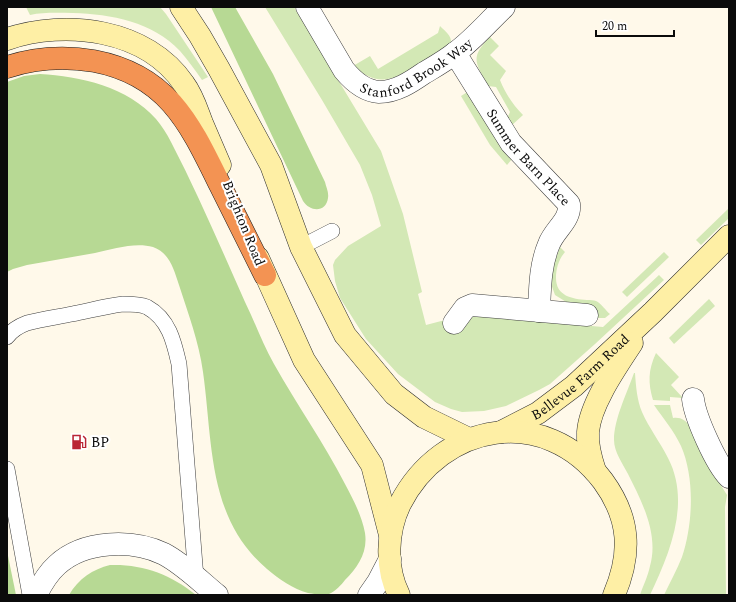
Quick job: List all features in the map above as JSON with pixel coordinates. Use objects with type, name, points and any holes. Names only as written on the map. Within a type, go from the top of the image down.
[{"type":"highway","points":[[7,68],[27,62],[50,58],[82,59],[117,67],[140,77],[157,88],[176,107],[196,135],[265,275]]},
{"type":"street","points":[[182,7],[215,62],[271,165],[301,247],[344,335],[394,394],[424,417],[469,439]]},
{"type":"street","name":"Stanford Brook Way","points":[[307,7],[344,70],[355,82],[367,89],[378,92],[390,91],[402,86],[455,53],[504,7]]},
{"type":"street","name":"Brighton Road","points":[[7,39],[46,30],[70,30],[121,38],[142,46],[158,56],[171,68],[184,84],[192,97],[265,275],[304,360],[372,465],[390,535]]},
{"type":"street","name":"Summer Barn Place","points":[[455,53],[512,143],[569,204],[570,211],[550,242],[544,257],[538,311]]},
{"type":"street","name":"Bellevue Farm Road","points":[[500,433],[538,413],[556,401],[596,367],[729,236]]},
{"type":"street","points":[[454,323],[465,308],[472,305],[587,315]]},
{"type":"street","name":"Bellevue Farm Road","points":[[595,472],[588,442],[591,417],[608,381],[653,312]]},
{"type":"street","points":[[693,398],[699,422],[720,465],[729,477]]},
{"type":"street","points":[[399,595],[394,584],[390,559],[390,535],[396,512],[409,488],[427,466],[446,451],[469,439],[500,433],[515,432],[535,435],[559,443],[580,456],[595,472],[618,505],[622,514],[625,535],[625,561],[614,595]]},
{"type":"street","points":[[36,595],[57,565],[68,557],[80,551],[104,546],[130,545],[153,550],[176,561],[216,595]]},
{"type":"street","points":[[369,595],[378,582],[390,559]]},
{"type":"lane","points":[[301,247],[332,231]]},
{"type":"lane","points":[[7,337],[12,330],[28,323],[121,304],[146,307],[159,316],[164,322],[173,341],[178,364],[196,578]]},
{"type":"lane","points":[[7,469],[30,595]]},
{"type":"green space","points":[[26,7],[160,7],[208,77],[202,80],[180,51],[169,41],[144,26],[102,15],[41,13],[30,15]]},
{"type":"green space","points":[[211,7],[235,7],[273,74],[325,182],[328,198],[327,203],[321,208],[313,209],[306,205],[303,201]]},
{"type":"green space","points":[[265,7],[294,7],[381,151],[403,214],[422,292],[418,294],[426,325],[445,320],[462,331],[472,317],[475,316],[603,327],[659,275],[664,280],[550,384],[539,390],[506,406],[484,411],[462,412],[435,402],[398,374],[366,339],[340,298],[335,281],[333,265],[335,260],[348,246],[381,226],[372,195],[360,165]]},
{"type":"green space","points":[[440,26],[449,36],[451,43],[400,75],[392,78],[378,79],[362,73],[353,66],[370,56],[378,69],[438,33]]},
{"type":"green space","points":[[490,37],[499,46],[490,55],[506,71],[500,80],[502,85],[510,99],[523,115],[511,126],[506,121],[510,112],[496,87],[488,86],[478,66],[477,56],[479,50]]},
{"type":"green space","points":[[40,74],[71,77],[118,91],[145,108],[156,119],[168,136],[200,201],[270,357],[337,469],[362,520],[366,540],[361,559],[350,575],[332,593],[319,595],[308,593],[281,580],[267,569],[247,549],[233,527],[223,503],[216,478],[199,350],[175,274],[164,253],[153,247],[139,245],[27,265],[7,272],[7,82],[24,76]]},
{"type":"green space","points":[[469,91],[513,158],[507,165],[490,145],[461,96]]},
{"type":"green space","points":[[729,208],[729,218],[701,245],[696,240]]},
{"type":"green space","points":[[560,247],[565,252],[558,264],[556,278],[559,289],[562,293],[571,297],[581,300],[594,300],[598,302],[610,314],[605,318],[592,318],[555,295],[550,281],[551,272]]},
{"type":"green space","points":[[664,252],[669,257],[627,297],[622,292]]},
{"type":"green space","points":[[709,299],[715,306],[674,344],[669,338]]},
{"type":"green space","points":[[656,353],[679,377],[671,385],[683,398],[670,397],[670,401],[653,400],[650,388],[650,371]]},
{"type":"green space","points":[[634,373],[640,407],[668,458],[675,475],[678,492],[678,510],[671,545],[650,595],[640,595],[650,566],[652,554],[651,530],[639,496],[614,444],[618,415]]},
{"type":"green space","points":[[654,405],[670,405],[673,418],[683,419],[690,426],[717,479],[727,495],[725,507],[726,595],[664,595],[680,562],[686,544],[691,501],[689,472],[681,446],[672,430]]},
{"type":"green space","points":[[7,551],[16,595],[7,595]]},
{"type":"green space","points":[[110,565],[134,566],[156,572],[176,581],[196,595],[69,595],[77,584],[86,576],[98,569]]},
{"type":"place","name":"BP","points":[[79,442]]}]
